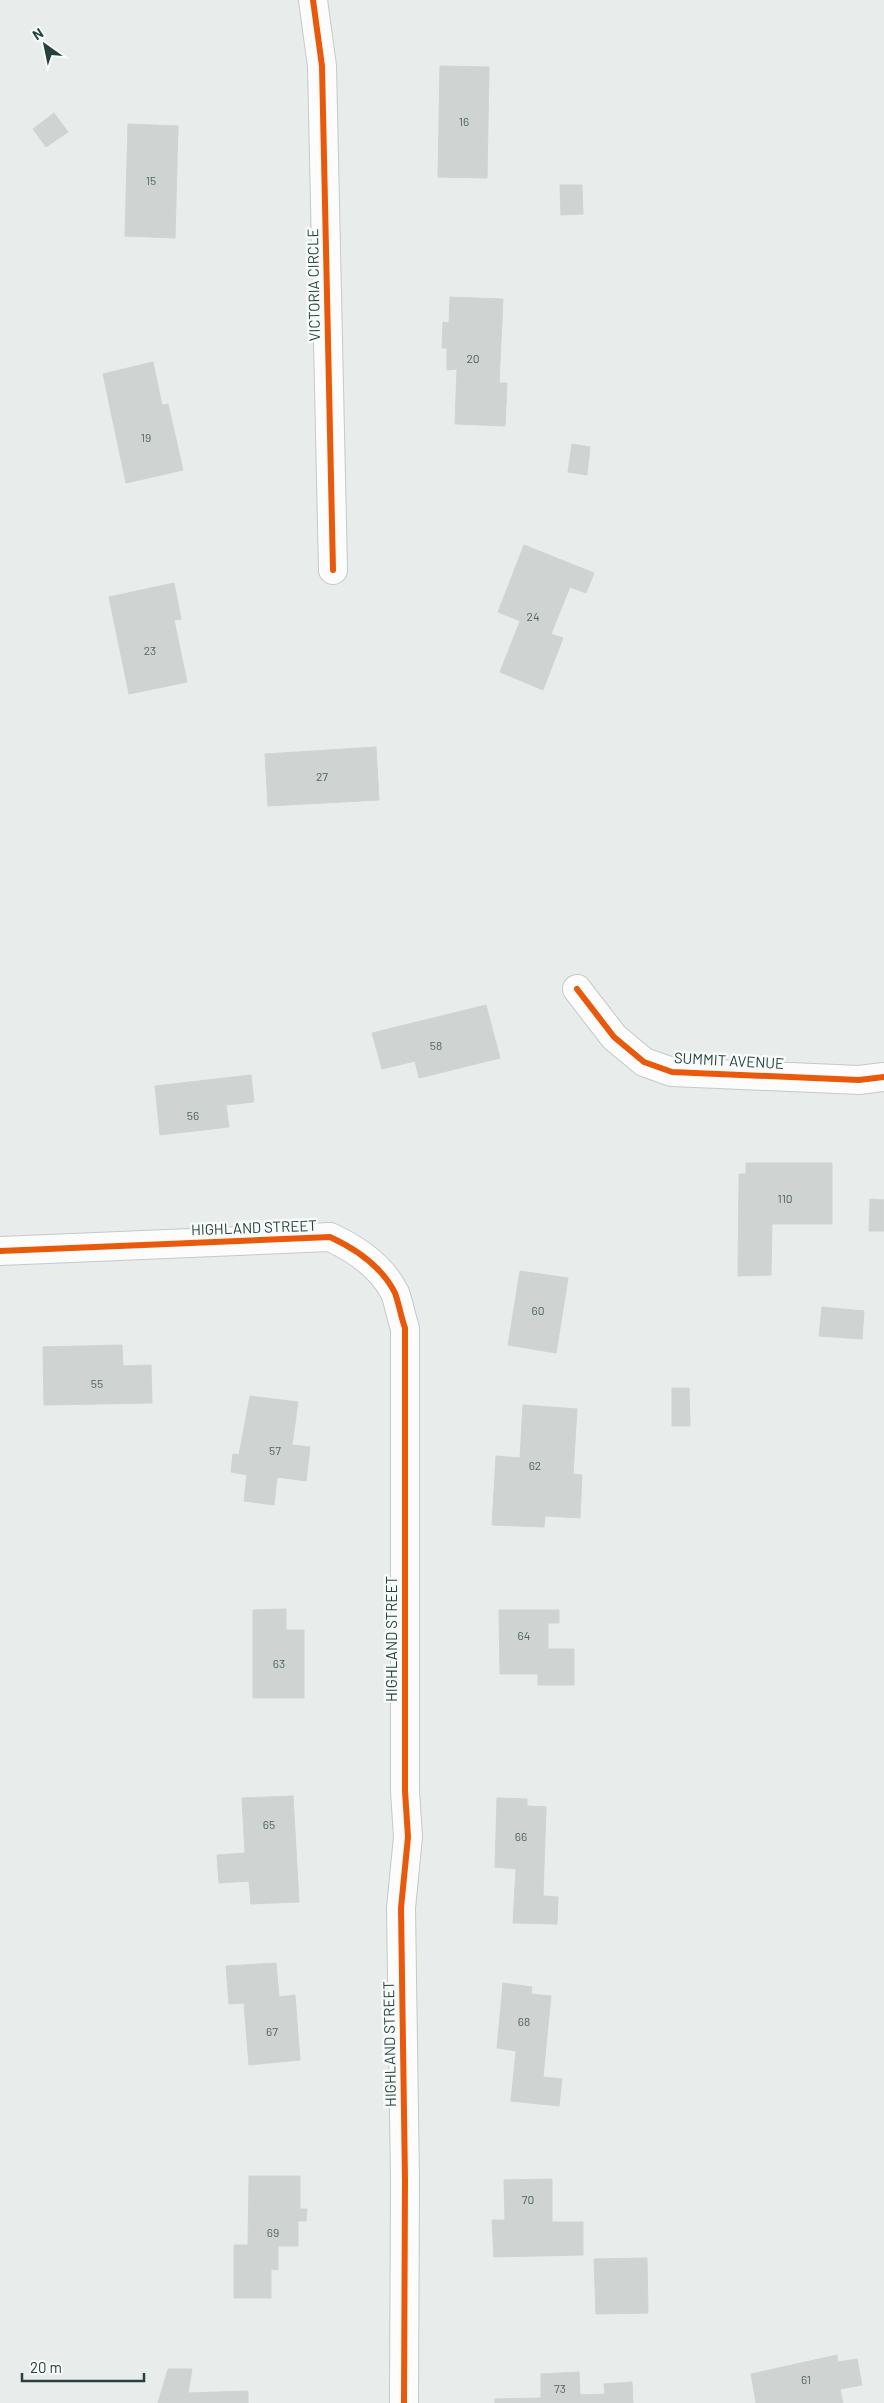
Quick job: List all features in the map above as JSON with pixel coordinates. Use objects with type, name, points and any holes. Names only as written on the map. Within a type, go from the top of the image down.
[{"type":"street","name":"VICTORIA CIRCLE","points":[[313,0],[322,66],[333,570]]},
{"type":"street","name":"SUMMIT AVENUE","points":[[577,989],[614,1037],[644,1062],[672,1072],[859,1080],[884,1077]]},
{"type":"street","name":"HIGHLAND STREET","points":[[0,1252],[330,1237],[350,1246],[380,1271],[395,1294],[405,1328],[405,1791],[408,1837],[401,1908],[405,2180],[404,2403]]},
{"type":"building","points":[[440,66],[489,67],[487,178],[438,177]]},
{"type":"building","points":[[54,113],[68,132],[46,147],[33,129]]},
{"type":"building","points":[[128,124],[178,126],[175,238],[125,236]]},
{"type":"building","points":[[560,185],[582,185],[583,214],[561,215]]},
{"type":"building","points":[[450,297],[503,299],[499,383],[507,383],[505,426],[455,424],[457,369],[447,370],[447,348],[442,348],[443,322],[449,323]]},
{"type":"building","points":[[153,362],[162,405],[168,404],[183,470],[126,483],[103,374]]},
{"type":"building","points":[[572,444],[590,447],[587,475],[568,472]]},
{"type":"building","points":[[524,545],[594,573],[586,593],[570,587],[551,634],[563,638],[543,690],[500,672],[520,621],[498,612]]},
{"type":"building","points":[[174,583],[181,619],[174,620],[187,682],[129,694],[109,597]]},
{"type":"building","points":[[376,747],[379,800],[268,806],[265,754]]},
{"type":"building","points":[[486,1005],[500,1058],[419,1078],[415,1061],[382,1069],[372,1033]]},
{"type":"building","points":[[251,1075],[254,1102],[226,1105],[229,1127],[160,1135],[155,1086]]},
{"type":"building","points":[[746,1163],[832,1163],[832,1224],[772,1224],[771,1275],[738,1276],[739,1174],[746,1174]]},
{"type":"building","points":[[870,1199],[884,1200],[884,1231],[869,1231]]},
{"type":"building","points":[[520,1271],[568,1278],[556,1353],[508,1345]]},
{"type":"building","points":[[822,1307],[864,1311],[862,1339],[819,1336]]},
{"type":"building","points":[[122,1345],[123,1366],[151,1365],[152,1403],[44,1405],[43,1347]]},
{"type":"building","points":[[672,1388],[689,1388],[690,1426],[672,1426]]},
{"type":"building","points":[[250,1396],[298,1402],[292,1445],[310,1447],[306,1481],[277,1477],[274,1505],[244,1501],[247,1475],[231,1472],[233,1454],[239,1455]]},
{"type":"building","points":[[523,1405],[577,1409],[573,1474],[582,1475],[580,1518],[545,1516],[544,1527],[492,1525],[496,1456],[520,1458]]},
{"type":"building","points":[[286,1609],[286,1630],[304,1630],[304,1698],[253,1698],[253,1610]]},
{"type":"building","points":[[499,1610],[559,1610],[559,1623],[548,1623],[548,1649],[574,1649],[574,1685],[538,1685],[538,1674],[500,1674]]},
{"type":"building","points":[[293,1796],[299,1902],[251,1904],[249,1881],[219,1883],[217,1855],[245,1853],[242,1798]]},
{"type":"building","points":[[497,1798],[527,1799],[527,1806],[546,1807],[543,1896],[558,1897],[557,1924],[513,1923],[516,1869],[495,1867]]},
{"type":"building","points":[[276,1963],[279,1997],[295,1995],[300,2060],[249,2065],[244,2003],[229,2004],[226,1966]]},
{"type":"building","points":[[503,1983],[532,1987],[531,1994],[551,1996],[543,2077],[562,2079],[559,2106],[511,2101],[516,2051],[497,2048]]},
{"type":"building","points":[[249,2176],[300,2176],[300,2209],[307,2209],[306,2221],[298,2221],[298,2246],[278,2246],[278,2270],[271,2269],[271,2298],[234,2298],[234,2245],[248,2245]]},
{"type":"building","points":[[552,2179],[552,2222],[583,2222],[583,2255],[494,2257],[492,2220],[505,2220],[504,2180]]},
{"type":"building","points":[[647,2258],[648,2313],[596,2314],[594,2259]]},
{"type":"building","points":[[837,2355],[838,2362],[857,2359],[862,2385],[840,2389],[843,2403],[756,2403],[751,2374]]},
{"type":"building","points":[[168,2369],[192,2369],[188,2393],[248,2391],[248,2403],[158,2403]]},
{"type":"building","points":[[579,2372],[580,2395],[605,2394],[604,2384],[632,2382],[633,2403],[495,2403],[495,2399],[541,2398],[541,2374]]},
{"type":"cycle path","points":[[313,0],[322,66],[333,570]]},
{"type":"cycle path","points":[[577,989],[614,1037],[644,1062],[672,1072],[859,1080],[884,1077]]},
{"type":"cycle path","points":[[0,1251],[330,1237],[359,1253],[376,1267],[395,1293],[405,1328],[405,1791],[408,1837],[401,1908],[405,2180],[404,2403]]}]
